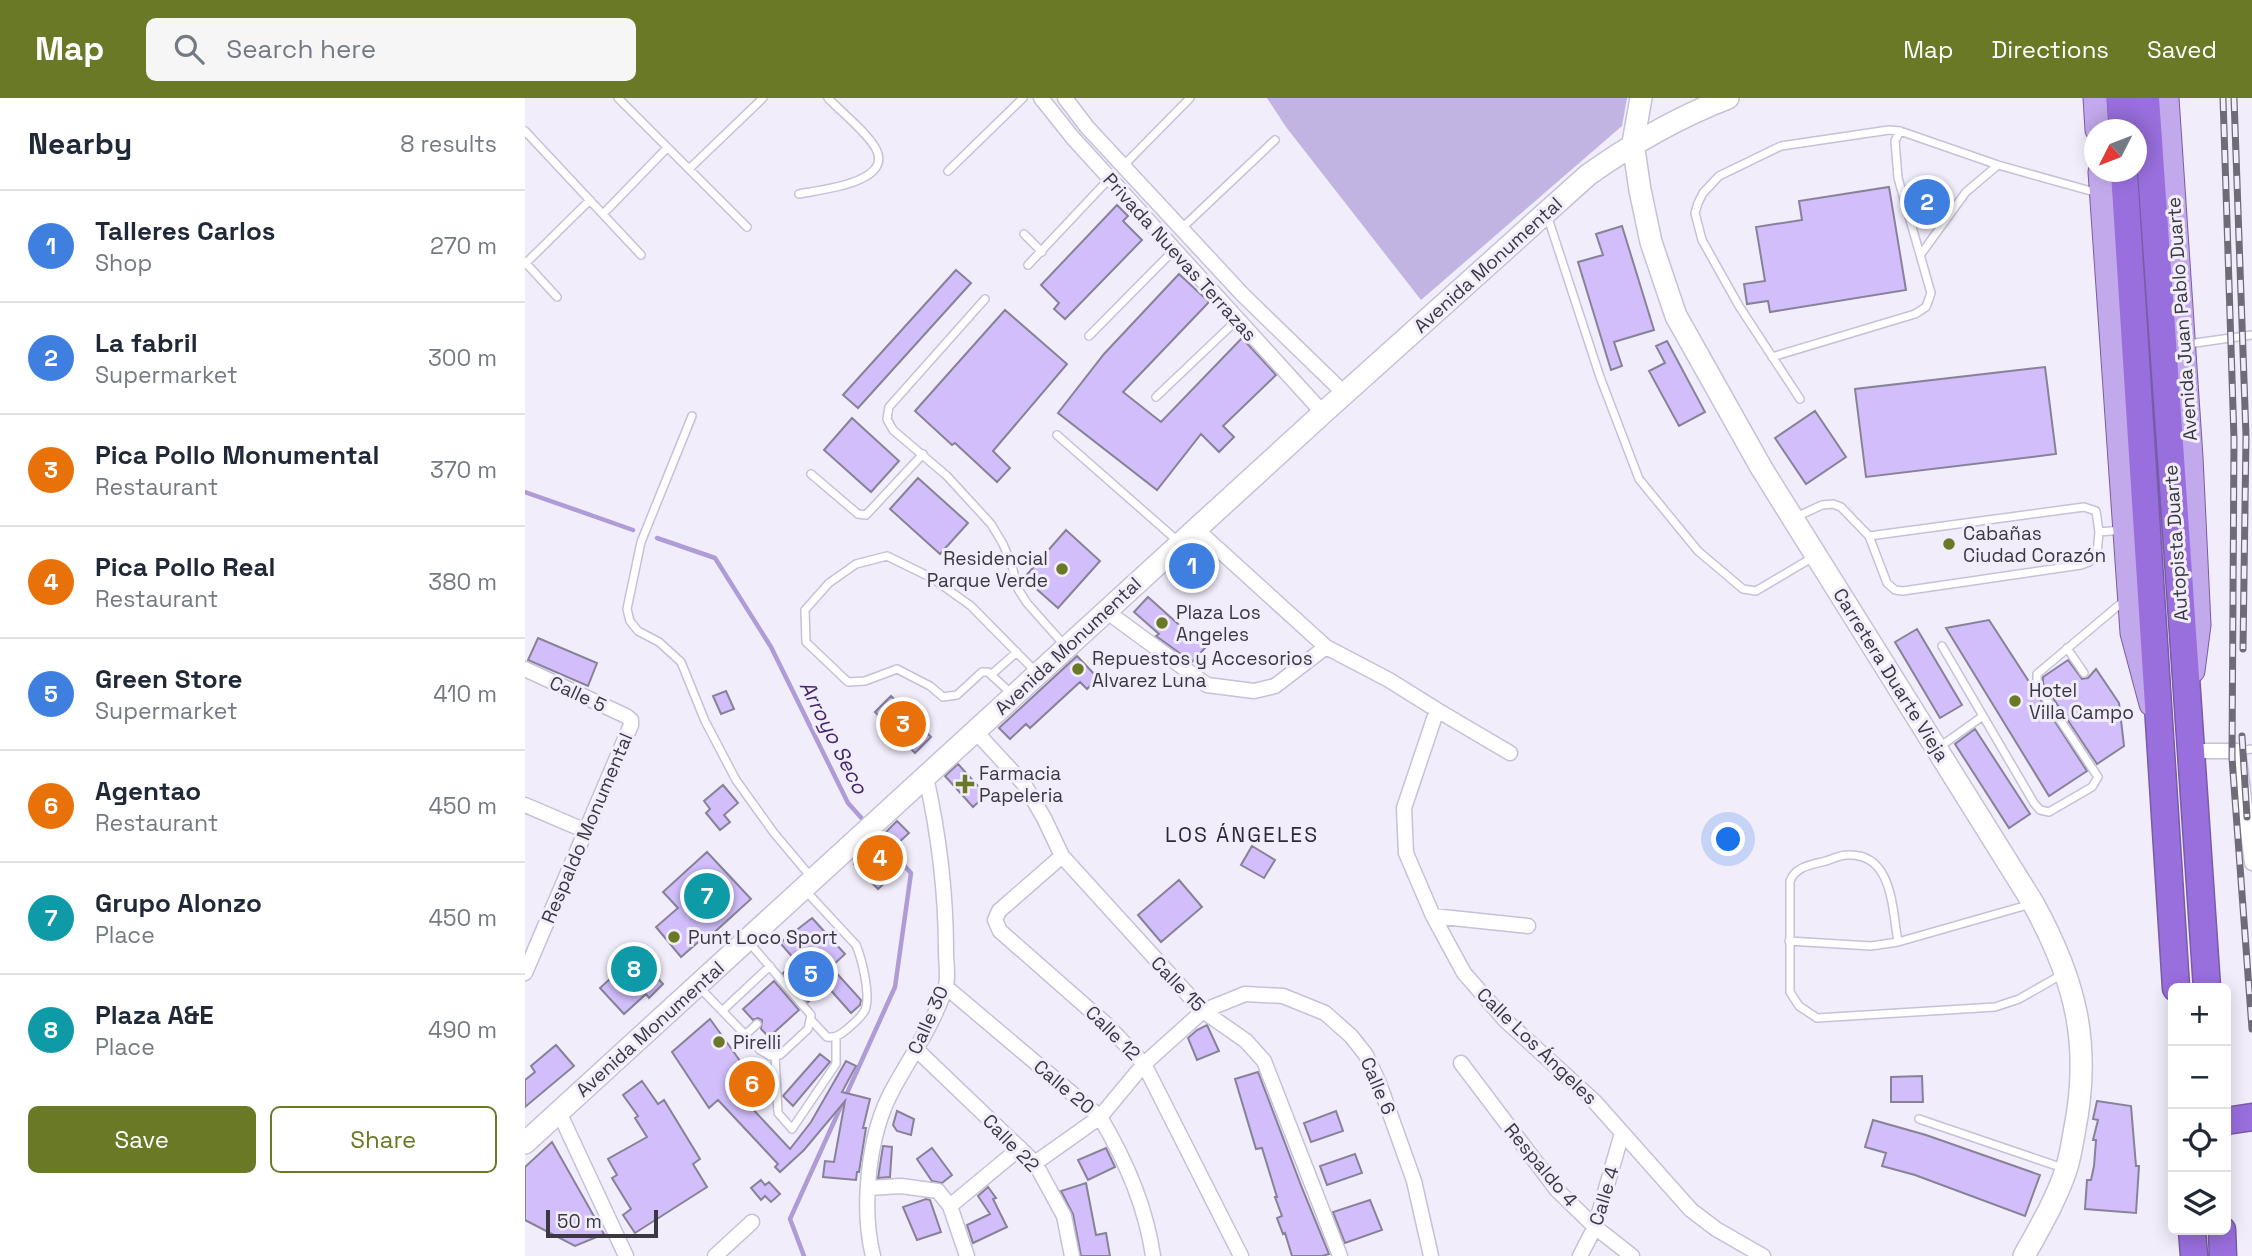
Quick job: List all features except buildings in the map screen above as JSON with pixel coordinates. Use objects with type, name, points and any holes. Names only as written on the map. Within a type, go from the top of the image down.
[{"type":"highway","points":[[2120,98],[2121,119]]},
{"type":"highway","name":"Autopista Duarte","points":[[2146,98],[2178,580],[2193,751],[2207,983]]},
{"type":"highway","name":"Autopista Duarte","points":[[2125,182],[2140,590],[2160,740],[2176,983]]},
{"type":"highway","points":[[2231,1120],[2252,1117]]},
{"type":"highway","points":[[2192,1235],[2194,1256]]},
{"type":"highway","points":[[2222,1235],[2223,1256]]},
{"type":"main road","name":"Carretera Duarte Vieja","points":[[1641,98],[1633,143],[1640,190],[1651,242],[1676,316],[1792,519],[2033,903],[2048,929],[2075,999],[2081,1041],[2080,1102],[2067,1169],[2024,1256]]},
{"type":"main road","name":"Avenida Monumental","points":[[525,1143],[1105,611],[1588,175],[1633,143],[1694,111],[1728,98]]},
{"type":"main road","points":[[2095,98],[2096,119]]},
{"type":"main road","name":"Avenida Juan Pablo Duarte","points":[[2167,98],[2199,625],[2189,708]]},
{"type":"main road","name":"Autopista Duarte","points":[[2100,183],[2124,530],[2140,590]]},
{"type":"street","name":"Privada Nuevas Terrazas","points":[[1041,98],[1109,179],[1323,413]]},
{"type":"street","name":"Privada Nuevas Terrazas","points":[[1065,98],[1087,127],[1243,295],[1345,394]]},
{"type":"street","points":[[1188,536],[1326,647],[1389,680],[1510,753]]},
{"type":"street","points":[[1105,611],[1207,685],[1254,691],[1275,686],[1326,647]]},
{"type":"street","name":"Calle 5","points":[[525,669],[631,720]]},
{"type":"street","name":"Calle Los Ángeles","points":[[1437,710],[1404,808],[1406,853],[1433,916],[1464,973],[1505,1020],[1594,1101],[1691,1210],[1716,1229],[1763,1256]]},
{"type":"street","name":"Respaldo Monumental","points":[[525,973],[530,948],[586,831],[631,726],[631,720]]},
{"type":"street","name":"Calle 15","points":[[976,732],[1024,784],[1062,856],[1203,1011],[1246,1041],[1264,1061],[1340,1256]]},
{"type":"street","points":[[2193,751],[2245,750],[2252,863]]},
{"type":"street","name":"Calle 30","points":[[873,1256],[869,1239],[870,1155],[877,1127],[892,1091],[917,1050],[946,987],[944,883],[937,827],[926,777]]},
{"type":"street","points":[[525,805],[586,831]]},
{"type":"street","name":"Calle 12","points":[[1062,856],[999,911],[995,920],[1000,931],[1107,1025],[1144,1065],[1241,1256]]},
{"type":"street","points":[[1433,916],[1528,926]]},
{"type":"street","name":"Calle 20","points":[[946,987],[1100,1118],[1114,1141],[1130,1178],[1149,1233],[1153,1256]]},
{"type":"street","name":"Calle 6","points":[[1203,1011],[1245,994],[1283,996],[1325,1013],[1351,1036],[1366,1055],[1379,1083],[1414,1181],[1431,1256]]},
{"type":"street","points":[[1035,1163],[1100,1118],[1144,1065],[1203,1011]]},
{"type":"street","name":"Calle 22","points":[[917,1050],[1035,1163],[1063,1216],[1072,1256]]},
{"type":"street","name":"Respaldo 4","points":[[1461,1063],[1557,1190],[1595,1227],[1632,1256]]},
{"type":"street","points":[[558,1112],[626,1256]]},
{"type":"street","name":"Calle 4","points":[[1580,1256],[1595,1227],[1622,1133]]},
{"type":"street","points":[[950,1206],[1020,1147]]},
{"type":"street","points":[[869,1188],[901,1186],[938,1191],[950,1206],[967,1256]]},
{"type":"street","points":[[715,1256],[751,1222]]},
{"type":"lane","points":[[618,98],[747,227]]},
{"type":"lane","points":[[625,104],[631,98]]},
{"type":"lane","points":[[689,169],[763,98]]},
{"type":"lane","points":[[799,194],[859,181],[876,170],[879,160],[877,151],[828,98]]},
{"type":"lane","points":[[948,171],[1023,98]]},
{"type":"lane","points":[[1123,166],[1191,98]]},
{"type":"lane","points":[[1800,400],[1739,306],[1702,240],[1695,213],[1703,192],[1719,176],[1781,146],[1889,130],[1900,131],[1998,165],[2100,183]]},
{"type":"lane","points":[[525,131],[641,255]]},
{"type":"lane","points":[[1772,357],[1915,314],[1926,307],[1931,293],[1898,178],[1895,141],[1900,131]]},
{"type":"lane","points":[[1182,228],[1275,139]]},
{"type":"lane","points":[[603,214],[667,148]]},
{"type":"lane","points":[[1921,254],[1966,192],[1998,165]]},
{"type":"lane","points":[[1028,265],[1109,179]]},
{"type":"lane","points":[[557,297],[525,263],[590,200]]},
{"type":"lane","points":[[1546,213],[1600,377],[1639,479],[1698,551],[1744,589],[1756,591],[1816,556]]},
{"type":"lane","points":[[1024,234],[1042,252]]},
{"type":"lane","points":[[1089,336],[1174,250]]},
{"type":"lane","points":[[985,299],[889,407],[887,419],[889,425],[947,476],[991,524],[1003,544],[1022,596],[1067,647]]},
{"type":"lane","points":[[1156,397],[1238,319]]},
{"type":"lane","points":[[2184,345],[2252,335]]},
{"type":"lane","points":[[692,416],[641,542],[627,609],[630,621],[638,631],[659,642],[681,662],[705,721],[736,780],[808,884],[856,945],[861,956],[866,1007],[860,1017],[836,1037],[827,1037],[811,1020],[808,1010],[790,993],[747,940]]},
{"type":"lane","points":[[1057,435],[1188,536]]},
{"type":"lane","points":[[811,474],[858,514],[866,515],[923,454]]},
{"type":"lane","points":[[1792,519],[1822,505],[1833,504],[1848,512],[1869,536],[1887,583],[1895,590],[1903,591],[2081,565],[2097,554],[2099,532],[2096,511],[2084,507],[1869,536]]},
{"type":"lane","points":[[2099,532],[2124,530]]},
{"type":"lane","points":[[1013,696],[992,674],[982,672],[957,695],[943,697],[930,686],[897,669],[865,681],[848,682],[806,642],[805,610],[829,583],[856,564],[887,556],[932,578],[971,606],[1038,674]]},
{"type":"lane","points":[[1942,646],[2034,803],[2040,810],[2049,812],[2092,787],[2097,782],[2097,773],[2037,685],[2036,679],[2040,670],[2140,590]]},
{"type":"lane","points":[[2067,648],[2084,673]]},
{"type":"lane","points":[[992,674],[1017,652]]},
{"type":"lane","points":[[1937,748],[1983,716]]},
{"type":"lane","points":[[1898,942],[1887,881],[1880,866],[1869,859],[1847,855],[1800,868],[1793,873],[1790,881],[1790,992],[1799,1006],[1817,1018],[1995,1007],[2019,999],[2066,972]]},
{"type":"lane","points":[[1789,941],[1871,946],[1898,942],[2033,903]]},
{"type":"lane","points":[[722,1011],[770,966]]},
{"type":"lane","points":[[697,986],[765,1054],[780,1055],[808,1029],[811,1020]]},
{"type":"lane","points":[[745,1035],[757,1024]]},
{"type":"lane","points":[[775,1056],[778,1113],[792,1129],[836,1064],[836,1037]]},
{"type":"lane","points":[[1919,1119],[2067,1169]]},
{"type":"shaded area","points":[[1267,98],[1627,98],[1622,126],[1421,300],[1286,127]]},
{"type":"waterway","name":"Arroyo Seco","points":[[525,492],[633,530]]},
{"type":"waterway","name":"Arroyo Seco","points":[[657,538],[715,558],[771,647],[848,803],[866,823]]},
{"type":"waterway","name":"Arroyo Seco","points":[[804,1256],[790,1219],[895,987],[911,873],[888,848]]},
{"type":"railway","points":[[2223,98],[2234,439],[2232,758],[2252,1029]]},
{"type":"railway","points":[[2234,98],[2246,436],[2243,649]]},
{"type":"railway","points":[[2242,736],[2247,817]]},
{"type":"place","name":"La fabril","points":[[1927,202]]},
{"type":"place","name":"Cabañas Ciudad Corazón","points":[[1949,544]]},
{"type":"place","name":"Talleres Carlos","points":[[1192,566]]},
{"type":"place","name":"Residencial Parque Verde","points":[[1062,569]]},
{"type":"place","name":"Plaza Los Angeles","points":[[1162,623]]},
{"type":"place","name":"Repuestos y Accesorios Alvarez Luna","points":[[1078,669]]},
{"type":"place","name":"Hotel Villa Campo","points":[[2015,701]]},
{"type":"place","name":"Pica Pollo Monumental","points":[[903,724]]},
{"type":"place","name":"Farmacia Papeleria","points":[[965,784]]},
{"type":"place","name":"Pica Pollo Real","points":[[880,858]]},
{"type":"place","name":"Grupo Alonzo","points":[[707,896]]},
{"type":"place","name":"Punt Loco Sport","points":[[674,937]]},
{"type":"place","name":"Plaza A&E","points":[[634,969]]},
{"type":"place","name":"Green Store","points":[[811,974]]},
{"type":"place","name":"Pirelli","points":[[719,1042]]},
{"type":"place","name":"Agentao","points":[[752,1084]]},
{"type":"district","name":"LOS ÁNGELES","points":[[1242,834]]}]
